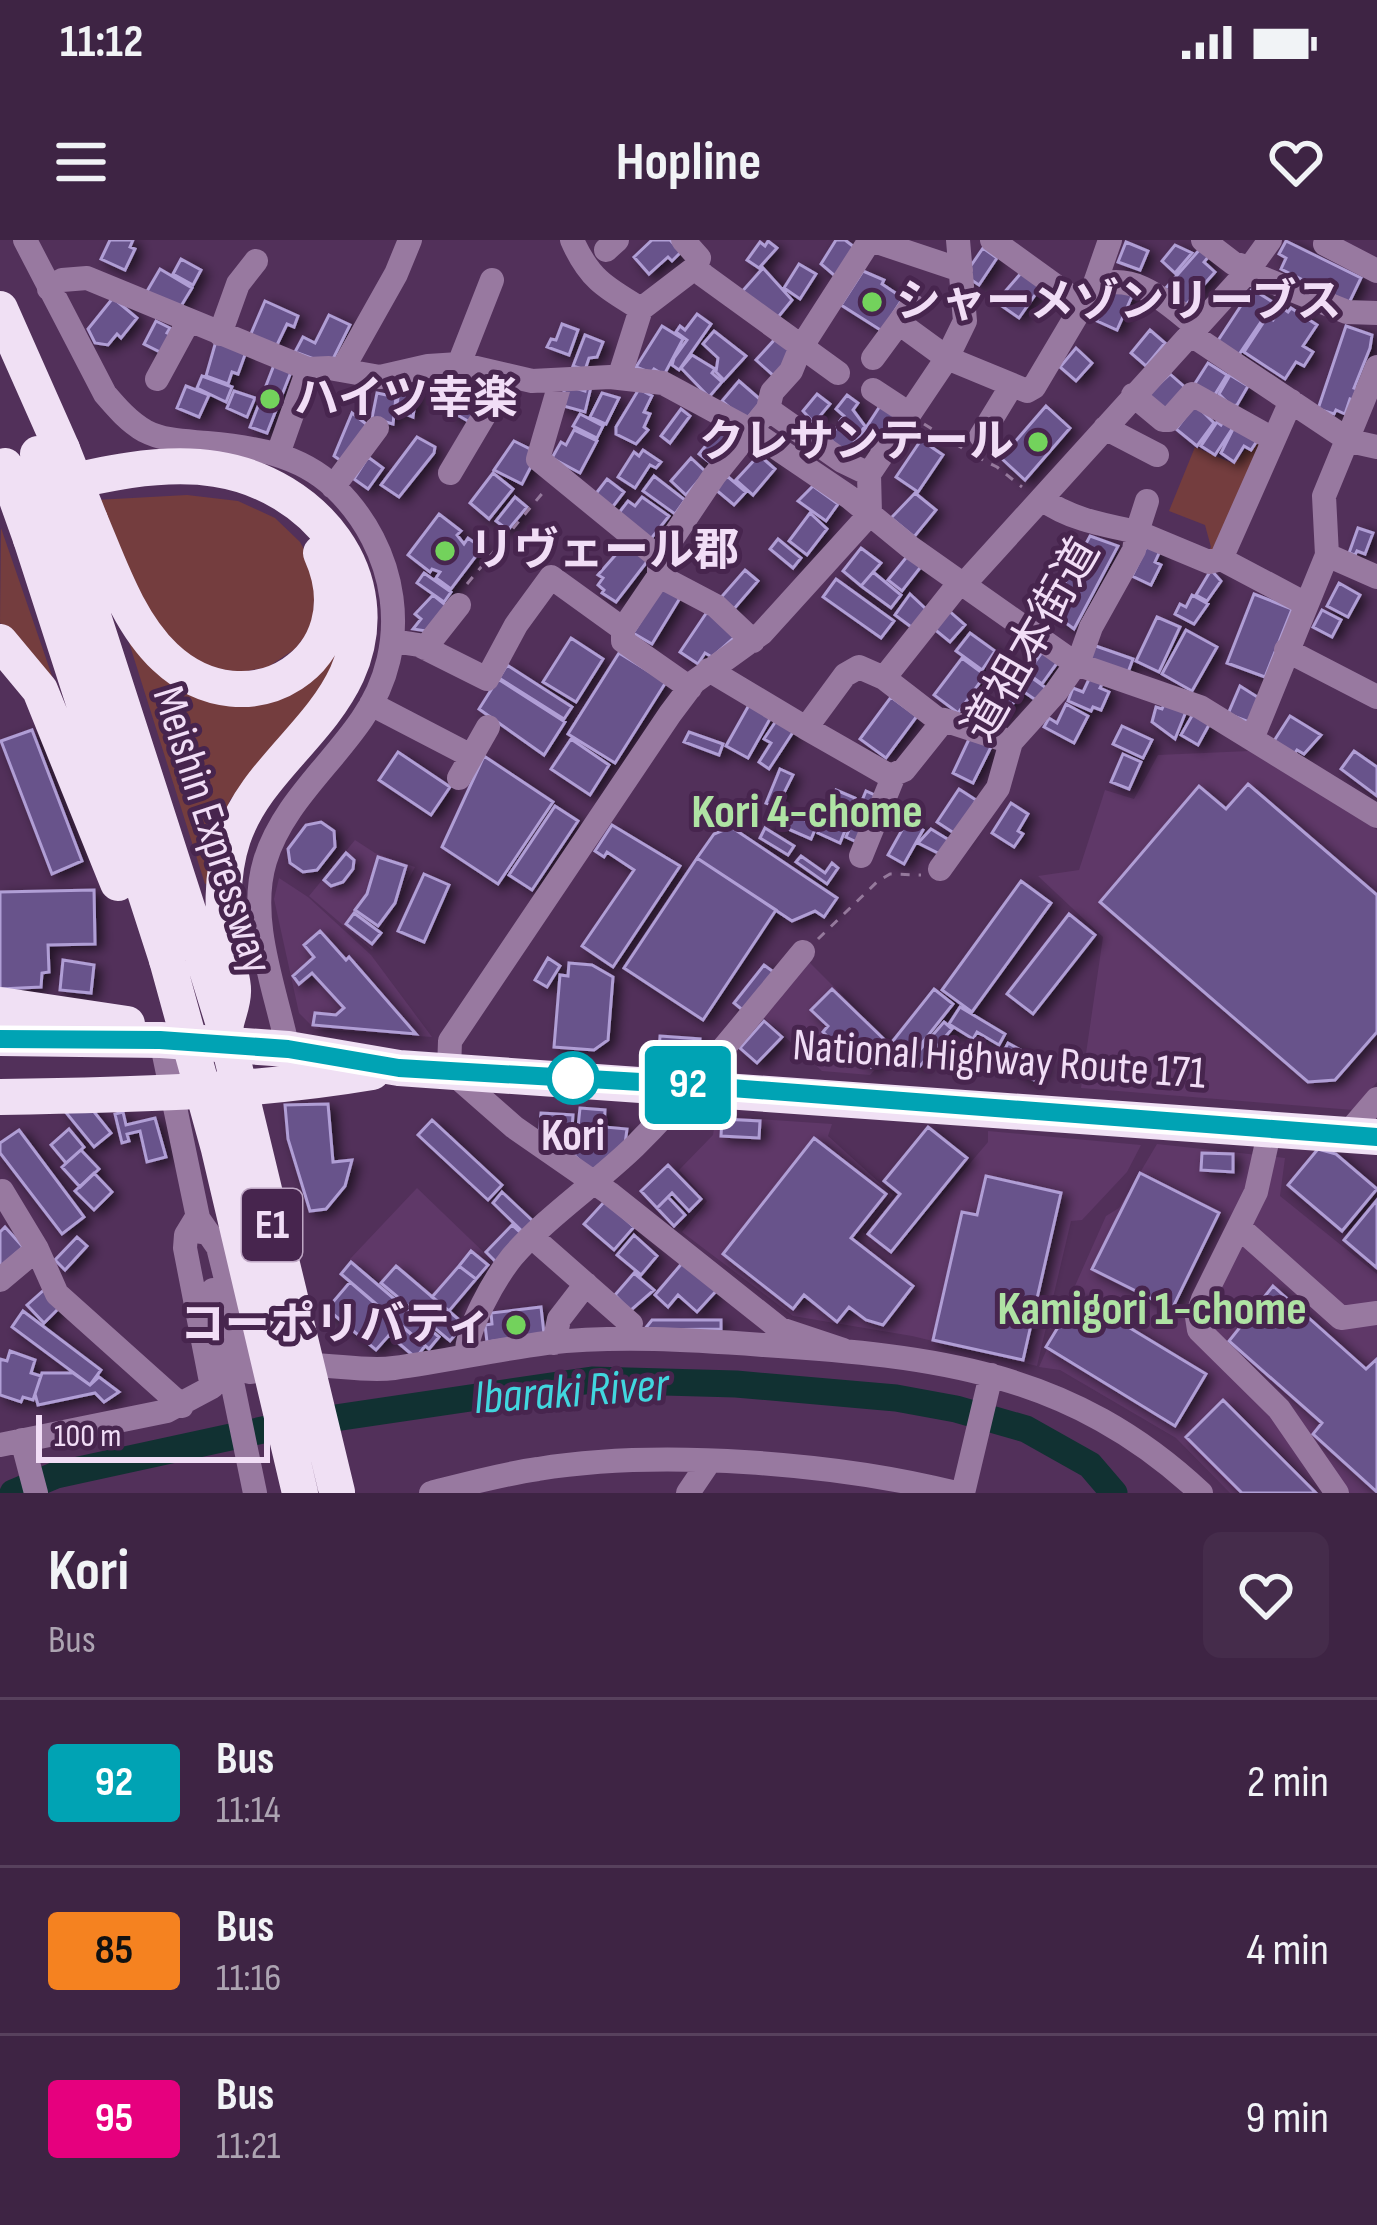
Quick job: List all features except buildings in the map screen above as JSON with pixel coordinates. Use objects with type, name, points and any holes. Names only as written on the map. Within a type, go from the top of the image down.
[{"type":"highway","points":[[0,309],[21,464],[100,475],[212,468],[242,474],[296,500],[318,518],[347,558],[359,599],[356,647],[335,695],[255,794],[237,827],[223,892],[186,960]]},
{"type":"highway","name":"Meishin Expressway","points":[[0,345],[21,464],[62,529],[186,960],[219,1149],[300,1493]]},
{"type":"highway","points":[[0,516],[141,485],[208,484],[236,490],[284,512],[319,549],[334,595],[324,638],[294,674],[273,685],[251,690],[206,684],[151,641],[127,603],[62,529]]},
{"type":"highway","points":[[0,642],[40,690],[186,960]]},
{"type":"highway","name":"Meishin Expressway","points":[[186,960],[225,1028],[337,1493]]},
{"type":"highway","points":[[0,1005],[112,1019],[140,1027],[160,1040]]},
{"type":"highway","name":"National Highway Route 171","points":[[0,1039],[160,1040],[291,1067],[449,1070],[692,1085],[1362,1136]]},
{"type":"highway","name":"National Highway Route 171","points":[[0,1097],[173,1095],[291,1067]]},
{"type":"street","points":[[26,240],[105,394],[144,430],[168,440],[249,446],[309,468],[334,487],[364,522],[382,553],[393,596],[393,641],[381,685],[281,822],[260,888],[262,930],[291,1067]]},
{"type":"street","points":[[342,370],[410,240]]},
{"type":"street","points":[[572,240],[584,267],[600,284],[641,309]]},
{"type":"street","points":[[690,688],[622,640],[623,629],[714,476],[768,409],[772,392],[791,371],[800,349],[870,240],[961,269]]},
{"type":"street","points":[[843,1350],[780,1329],[514,1127],[449,1070],[450,1041],[690,688],[753,641],[870,514],[868,474],[947,358],[965,321],[958,240]]},
{"type":"street","points":[[992,240],[1088,296]]},
{"type":"street","points":[[873,358],[905,314],[947,358],[1027,391],[1034,387],[1088,296],[1110,240]]},
{"type":"street","points":[[1202,240],[1233,263],[1347,313],[1377,313]]},
{"type":"street","points":[[884,678],[963,582],[1248,270],[1270,240]]},
{"type":"street","points":[[1327,240],[1325,244],[1377,271]]},
{"type":"street","points":[[619,378],[641,309],[698,251],[800,349],[838,373]]},
{"type":"street","points":[[220,334],[238,284],[256,262]]},
{"type":"street","points":[[49,290],[62,280],[87,278],[308,369],[380,377],[459,364],[507,377],[663,383],[751,430],[1076,664],[1184,699],[1377,816]]},
{"type":"street","points":[[459,364],[492,280]]},
{"type":"street","points":[[1088,296],[1107,282],[1135,283],[1291,401],[1350,440],[1377,447]]},
{"type":"street","points":[[158,379],[188,322]]},
{"type":"street","points":[[1252,739],[1327,555],[1324,496],[1377,368]]},
{"type":"street","points":[[278,454],[308,369]]},
{"type":"street","points":[[450,473],[507,377]]},
{"type":"street","points":[[561,380],[538,459],[659,567],[716,606],[753,641]]},
{"type":"street","points":[[981,436],[1012,385]]},
{"type":"street","points":[[873,390],[908,413]]},
{"type":"street","points":[[1132,395],[1169,420],[1192,394],[1273,439]]},
{"type":"street","points":[[1221,559],[1291,401]]},
{"type":"street","points":[[768,409],[868,474]]},
{"type":"street","points":[[334,487],[377,428]]},
{"type":"street","points":[[1105,428],[1157,454]]},
{"type":"street","points":[[1040,500],[1088,521],[1137,532],[1147,501]]},
{"type":"street","name":"道祖本街道","points":[[940,868],[998,788],[1011,742],[1076,664],[1090,627],[1134,550],[1137,532],[1209,562],[1221,559],[1306,604]]},
{"type":"street","points":[[1327,555],[1377,577]]},
{"type":"street","points":[[393,641],[425,648],[487,679],[516,626],[551,577],[623,629]]},
{"type":"street","points":[[425,648],[459,605]]},
{"type":"street","points":[[1286,650],[1377,698]]},
{"type":"street","points":[[806,728],[851,670],[859,667],[884,678],[940,722]]},
{"type":"street","points":[[709,670],[894,776]]},
{"type":"street","points":[[371,704],[464,766],[488,727]]},
{"type":"street","points":[[861,856],[894,776],[904,770],[940,722],[1011,742]]},
{"type":"street","points":[[467,1355],[468,1341],[498,1275],[692,1085],[803,952]]},
{"type":"street","points":[[160,1040],[255,1493]]},
{"type":"street","points":[[1362,1136],[1377,1099]]},
{"type":"street","points":[[1270,1129],[1256,1192],[1208,1287],[1197,1317],[1198,1330],[1279,1409],[1337,1493]]},
{"type":"street","points":[[2,1191],[57,1294],[182,1406]]},
{"type":"street","points":[[1240,1229],[1341,1318],[1377,1313]]},
{"type":"street","points":[[532,1237],[631,1324]]},
{"type":"street","points":[[0,1280],[37,1249]]},
{"type":"street","points":[[554,1343],[559,1319],[586,1284]]},
{"type":"street","points":[[36,1493],[15,1445],[182,1406],[231,1382],[301,1365],[388,1370],[554,1343],[691,1339],[937,1362],[990,1380],[1042,1390],[1094,1413],[1151,1450],[1201,1493]]},
{"type":"street","points":[[431,1493],[471,1488],[539,1468],[622,1461],[755,1463],[883,1487],[963,1490],[990,1380]]},
{"type":"street","points":[[688,1493],[709,1462]]},
{"type":"path","points":[[908,413],[954,445],[998,466],[1040,500]]},
{"type":"path","points":[[459,605],[456,598],[556,474]]},
{"type":"path","points":[[803,952],[878,881],[890,874],[926,875],[940,868]]},
{"type":"shaded area","points":[[1260,438],[1266,441],[1217,549],[1207,555],[1211,547],[1205,525],[1169,511],[1195,447],[1234,464]]},
{"type":"shaded area","points":[[187,495],[238,501],[275,518],[300,542],[315,570],[313,626],[295,649],[268,667],[242,672],[207,668],[158,635],[96,500]]},
{"type":"shaded area","points":[[1,528],[61,702],[20,642],[0,623]]},
{"type":"shaded area","points":[[336,634],[334,674],[230,800],[217,834],[210,883],[205,884],[127,636],[217,701]]},
{"type":"shaded area","points":[[1249,751],[1377,830],[1377,1082],[1353,1110],[1081,1088],[1103,937],[1038,876],[1079,870],[1105,790],[1134,799],[1158,755]]},
{"type":"shaded area","points":[[355,840],[375,853],[415,867],[372,950],[309,896]]},
{"type":"shaded area","points":[[279,878],[308,897],[371,955],[432,1037],[315,1029],[299,1013],[274,899]]},
{"type":"shaded area","points":[[807,960],[895,1048],[870,1075],[822,1071],[761,1015]]},
{"type":"shaded area","points":[[716,1116],[832,1124],[828,1136],[893,1195],[863,1232],[893,1254],[988,1142],[988,1131],[1141,1145],[1127,1172],[1082,1220],[1071,1221],[1037,1366],[912,1336],[793,1316],[682,1232],[707,1201],[679,1170],[713,1135]]},
{"type":"shaded area","points":[[1157,1144],[1285,1158],[1280,1196],[1377,1274],[1377,1493],[1230,1493],[1176,1438],[1060,1370],[1039,1367],[1106,1216],[1119,1208]]},
{"type":"shaded area","points":[[417,1188],[497,1265],[459,1346],[350,1259]]},
{"type":"waterway","name":"Ibaraki River","points":[[13,1493],[56,1475],[281,1426],[592,1380],[736,1384],[896,1398],[956,1409],[1026,1429],[1090,1465],[1114,1493]]},
{"type":"bus line","name":"92","points":[[0,1039],[160,1040],[288,1049],[399,1068],[692,1085],[1377,1137]]},
{"type":"place","name":"シャーメゾンリーブス","points":[[872,302]]},
{"type":"place","name":"ハイツ幸楽","points":[[270,399]]},
{"type":"place","name":"クレサンテール","points":[[1038,442]]},
{"type":"place","name":"リヴェール郡","points":[[445,551]]},
{"type":"place","name":"Kori","points":[[573,1078]]},
{"type":"place","name":"コーポリバティ","points":[[516,1325]]},
{"type":"district","name":"Kori 4-chome","points":[[807,812]]},
{"type":"district","name":"Kamigori 1-chome","points":[[1152,1309]]}]
